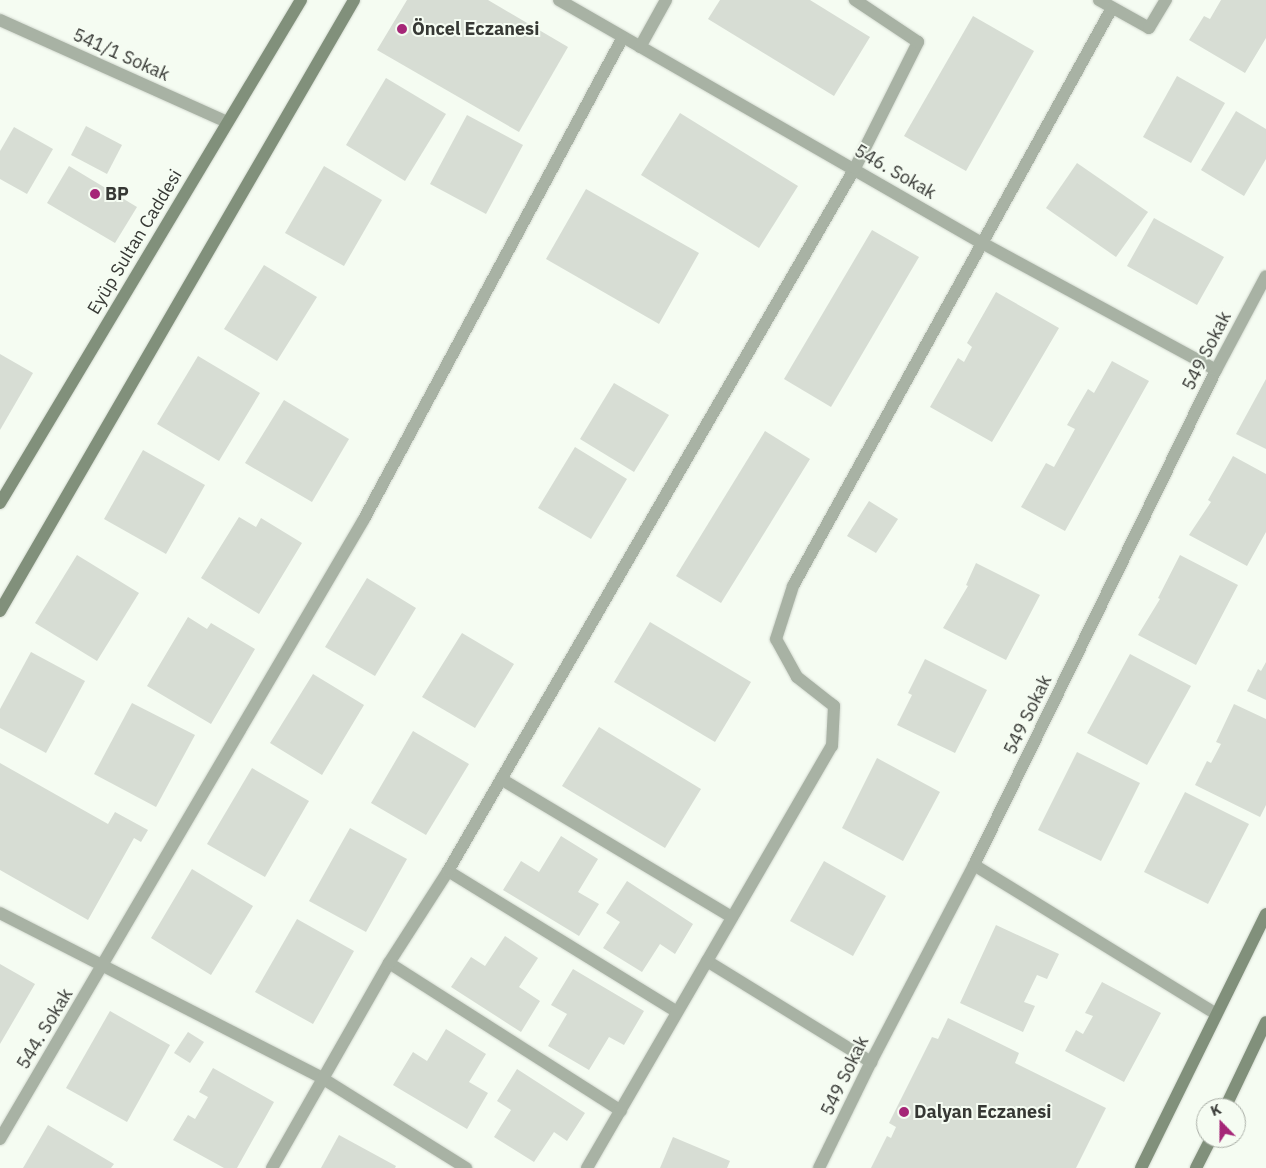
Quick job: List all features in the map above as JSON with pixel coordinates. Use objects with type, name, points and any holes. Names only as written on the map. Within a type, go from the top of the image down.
[{"type":"main road","name":"Eyüp Sultan Caddesi","points":[[0,503],[301,0]]},
{"type":"main road","points":[[0,611],[354,0]]},
{"type":"main road","points":[[1141,1168],[1266,914]]},
{"type":"main road","points":[[1230,1098],[1266,1022]]},
{"type":"main road","points":[[1196,1168],[1205,1148]]},
{"type":"street","name":"546. Sokak","points":[[559,0],[984,244],[1216,370]]},
{"type":"street","points":[[640,47],[666,0]]},
{"type":"street","points":[[272,1168],[389,963],[448,871],[854,168],[918,42],[855,0]]},
{"type":"street","points":[[1099,0],[1149,28],[1166,0]]},
{"type":"street","points":[[587,1168],[676,1011],[832,746],[834,706],[797,677],[776,639],[793,586],[984,244],[1112,8]]},
{"type":"street","name":"541/1 Sokak","points":[[0,20],[227,122]]},
{"type":"street","name":"544. Sokak","points":[[0,1139],[364,519],[623,38]]},
{"type":"street","name":"549 Sokak","points":[[819,1168],[871,1062],[974,865],[1216,370],[1266,276]]},
{"type":"street","points":[[501,779],[732,918]]},
{"type":"street","points":[[974,865],[1216,1014]]},
{"type":"street","points":[[448,871],[676,1011]]},
{"type":"street","points":[[0,913],[104,963],[322,1078],[466,1168]]},
{"type":"street","points":[[707,961],[871,1062]]},
{"type":"street","points":[[389,963],[621,1111]]},
{"type":"building","points":[[407,0],[488,0],[568,47],[519,132],[377,50]]},
{"type":"building","points":[[720,0],[810,0],[870,37],[834,96],[708,19]]},
{"type":"building","points":[[1221,0],[1266,0],[1266,38],[1245,73],[1189,40],[1204,16],[1210,19]]},
{"type":"building","points":[[973,16],[1034,51],[966,171],[904,136]]},
{"type":"building","points":[[1177,76],[1225,103],[1191,163],[1143,137]]},
{"type":"building","points":[[386,78],[446,114],[405,181],[346,145]]},
{"type":"building","points":[[1236,111],[1266,129],[1266,159],[1244,196],[1201,170]]},
{"type":"building","points":[[680,113],[798,186],[759,248],[641,175]]},
{"type":"building","points":[[467,115],[523,145],[486,214],[430,184]]},
{"type":"building","points":[[86,126],[122,145],[107,174],[71,155]]},
{"type":"building","points":[[14,127],[53,149],[27,194],[0,179],[0,151]]},
{"type":"building","points":[[1077,163],[1148,212],[1116,257],[1046,208]]},
{"type":"building","points":[[69,166],[137,207],[115,243],[47,203]]},
{"type":"building","points":[[324,166],[382,200],[344,266],[285,233]]},
{"type":"building","points":[[586,189],[699,253],[659,324],[546,259]]},
{"type":"building","points":[[1154,218],[1224,257],[1197,305],[1127,266]]},
{"type":"building","points":[[872,230],[919,257],[831,407],[784,379]]},
{"type":"building","points":[[264,265],[317,297],[277,361],[224,329]]},
{"type":"building","points":[[996,292],[1059,328],[992,442],[930,407],[958,358],[964,362],[972,347],[967,343]]},
{"type":"building","points":[[0,354],[33,373],[0,430]]},
{"type":"building","points":[[198,356],[260,393],[219,461],[157,424]]},
{"type":"building","points":[[1112,361],[1149,381],[1065,531],[1021,507],[1046,463],[1054,467],[1075,429],[1067,425],[1088,389],[1094,393]]},
{"type":"building","points":[[1266,379],[1266,449],[1236,434]]},
{"type":"building","points":[[614,383],[669,415],[634,472],[580,439]]},
{"type":"building","points":[[284,400],[349,439],[312,502],[245,463]]},
{"type":"building","points":[[765,431],[810,459],[721,603],[676,576]]},
{"type":"building","points":[[575,447],[627,479],[591,539],[538,508]]},
{"type":"building","points":[[143,450],[205,485],[166,554],[104,519]]},
{"type":"building","points":[[1233,456],[1266,474],[1266,532],[1247,566],[1189,535],[1211,502],[1208,500]]},
{"type":"building","points":[[869,501],[898,519],[876,553],[847,536]]},
{"type":"building","points":[[239,517],[256,527],[261,518],[302,543],[259,614],[201,578]]},
{"type":"building","points":[[77,555],[139,593],[97,661],[35,623]]},
{"type":"building","points":[[1180,555],[1238,585],[1196,665],[1138,635],[1160,599],[1158,598]]},
{"type":"building","points":[[976,563],[1040,595],[1006,660],[943,628],[968,586],[966,585]]},
{"type":"building","points":[[367,578],[416,608],[375,676],[325,647]]},
{"type":"building","points":[[188,617],[207,629],[211,623],[255,649],[211,724],[147,686]]},
{"type":"building","points":[[650,622],[751,682],[715,742],[614,682]]},
{"type":"building","points":[[462,633],[514,664],[475,728],[422,697]]},
{"type":"building","points":[[31,652],[85,681],[46,753],[0,728],[0,709]]},
{"type":"building","points":[[1130,654],[1191,686],[1147,765],[1087,733]]},
{"type":"building","points":[[925,659],[987,690],[955,753],[897,725],[912,695],[908,693]]},
{"type":"building","points":[[1266,662],[1266,700],[1247,691],[1258,669],[1261,671]]},
{"type":"building","points":[[313,674],[364,705],[322,775],[270,743]]},
{"type":"building","points":[[132,703],[195,735],[156,807],[94,774]]},
{"type":"building","points":[[1234,704],[1266,719],[1266,805],[1260,817],[1195,785],[1207,761],[1211,763],[1221,744],[1216,742]]},
{"type":"building","points":[[599,727],[701,789],[665,848],[562,786]]},
{"type":"building","points":[[413,731],[469,764],[426,835],[371,803]]},
{"type":"building","points":[[1077,752],[1140,783],[1101,861],[1038,830]]},
{"type":"building","points":[[877,758],[940,792],[903,861],[842,828]]},
{"type":"building","points":[[0,763],[108,824],[115,812],[148,830],[141,842],[134,838],[88,920],[0,870]]},
{"type":"building","points":[[252,768],[309,801],[265,877],[207,844]]},
{"type":"building","points":[[1185,792],[1249,824],[1208,904],[1144,872]]},
{"type":"building","points":[[350,828],[407,859],[366,932],[309,901]]},
{"type":"building","points":[[561,836],[598,859],[578,892],[599,904],[579,936],[503,890],[521,861],[539,872]]},
{"type":"building","points":[[824,861],[886,896],[853,956],[790,921]]},
{"type":"building","points":[[192,869],[253,906],[211,975],[151,938]]},
{"type":"building","points":[[627,881],[693,924],[675,954],[660,944],[642,972],[603,948],[620,922],[606,913]]},
{"type":"building","points":[[297,919],[354,951],[313,1024],[255,992]]},
{"type":"building","points":[[996,925],[1059,954],[1047,979],[1037,975],[1024,1002],[1035,1006],[1023,1032],[960,1003]]},
{"type":"building","points":[[505,936],[538,958],[519,987],[540,1001],[521,1032],[451,987],[471,957],[485,966]]},
{"type":"building","points":[[0,964],[35,984],[0,1044]]},
{"type":"building","points":[[573,969],[644,1011],[624,1045],[609,1037],[589,1070],[548,1046],[567,1014],[551,1005]]},
{"type":"building","points":[[1102,982],[1161,1013],[1124,1082],[1065,1051],[1076,1030],[1083,1034],[1093,1016],[1085,1013]]},
{"type":"building","points":[[110,1011],[170,1045],[127,1122],[66,1088]]},
{"type":"building","points":[[948,1018],[1019,1053],[1015,1063],[1106,1108],[1076,1168],[871,1168],[887,1136],[891,1138],[896,1127],[889,1123],[932,1037],[938,1039]]},
{"type":"building","points":[[446,1029],[486,1054],[469,1082],[488,1093],[467,1129],[393,1085],[413,1052],[427,1061]]},
{"type":"building","points":[[188,1032],[204,1042],[190,1063],[174,1053]]},
{"type":"building","points":[[213,1068],[274,1102],[237,1168],[224,1168],[173,1140],[188,1115],[195,1119],[208,1097],[199,1092]]},
{"type":"building","points":[[517,1069],[585,1113],[567,1141],[554,1132],[534,1162],[494,1137],[511,1110],[497,1101]]},
{"type":"building","points":[[48,1125],[114,1164],[111,1168],[23,1168]]},
{"type":"building","points":[[339,1135],[396,1166],[395,1168],[321,1168]]},
{"type":"building","points":[[673,1137],[730,1161],[727,1168],[660,1168]]},
{"type":"place","name":"Öncel Eczanesi","points":[[402,29]]},
{"type":"place","name":"BP","points":[[95,194]]},
{"type":"place","name":"Dalyan Eczanesi","points":[[904,1112]]}]
